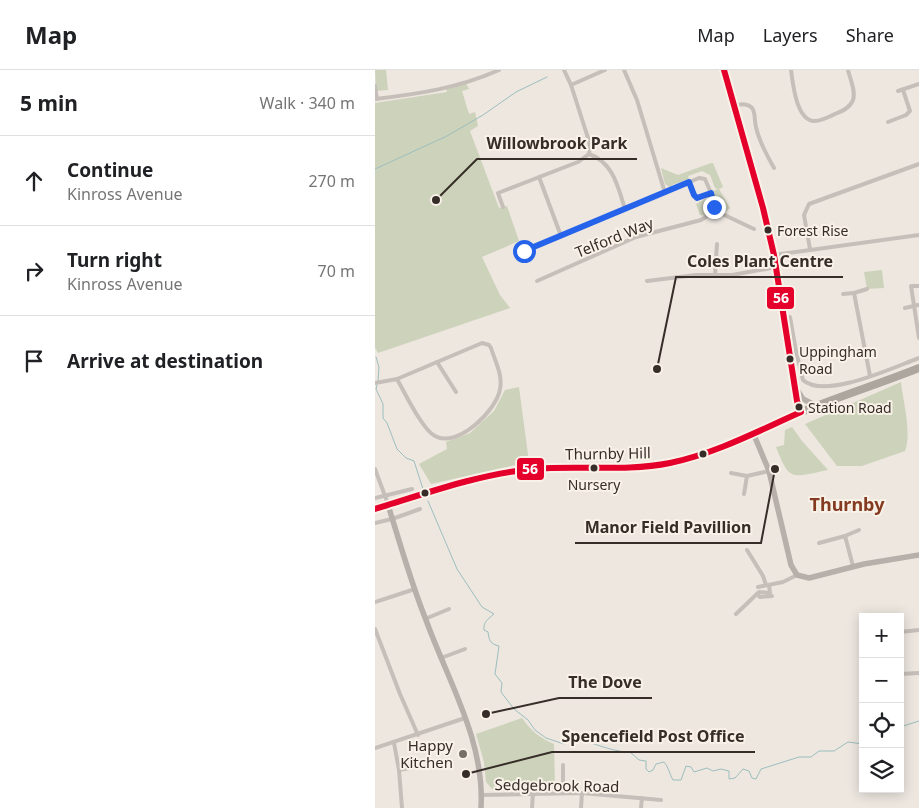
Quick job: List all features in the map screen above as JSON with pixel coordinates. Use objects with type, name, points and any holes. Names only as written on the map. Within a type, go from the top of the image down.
[{"type":"highway","name":"Thurnby Hill","points":[[375,509],[459,483],[519,470],[628,468],[668,464],[699,456],[754,435],[801,412],[919,368]]},
{"type":"street","points":[[375,86],[376,99],[438,91],[469,83],[499,70]]},
{"type":"street","points":[[503,207],[498,193],[578,162],[589,154],[591,147],[571,85],[564,70]]},
{"type":"street","points":[[571,85],[605,70]]},
{"type":"street","points":[[624,70],[637,100],[665,192]]},
{"type":"street","points":[[724,70],[763,208],[777,267],[793,352],[803,380],[814,386],[829,387],[848,384],[919,358]]},
{"type":"street","points":[[791,70],[796,98],[800,108],[805,117],[813,121],[823,120],[841,112],[853,101],[854,92],[848,70]]},
{"type":"street","points":[[888,122],[906,115],[910,111],[900,91],[919,84]]},
{"type":"street","points":[[733,106],[745,104],[751,107],[755,114],[755,126],[759,138],[774,168]]},
{"type":"street","points":[[589,154],[601,159],[609,168],[625,209]]},
{"type":"street","points":[[810,249],[804,216],[809,204],[919,164]]},
{"type":"street","points":[[539,177],[561,236]]},
{"type":"street","points":[[524,251],[689,182],[704,178],[711,193],[714,212],[730,217],[754,229]]},
{"type":"street","points":[[689,182],[697,198],[711,193]]},
{"type":"street","points":[[730,217],[732,211]]},
{"type":"street","name":"Telford Way","points":[[537,281],[636,237],[701,220],[714,212]]},
{"type":"street","points":[[774,255],[919,235]]},
{"type":"street","points":[[715,276],[717,244]]},
{"type":"street","points":[[710,250],[717,251]]},
{"type":"street","points":[[647,281],[697,275],[732,275],[777,267]]},
{"type":"street","points":[[652,273],[653,280]]},
{"type":"street","points":[[919,286],[911,286],[916,305],[919,338]]},
{"type":"street","points":[[843,294],[867,289]]},
{"type":"street","points":[[854,293],[870,376]]},
{"type":"street","points":[[905,308],[916,305]]},
{"type":"street","points":[[790,317],[794,384],[801,412]]},
{"type":"street","points":[[377,383],[397,379],[482,343],[491,348],[499,370],[501,386],[493,406],[482,419],[456,437],[444,439],[437,438],[427,429],[397,379]]},
{"type":"street","points":[[437,362],[456,392]]},
{"type":"street","points":[[794,384],[802,397],[817,406]]},
{"type":"street","points":[[754,435],[769,471],[786,547],[791,565],[797,575],[805,578],[814,577],[853,566],[919,555]]},
{"type":"street","points":[[375,469],[425,620],[465,718],[476,756],[481,808]]},
{"type":"street","points":[[731,474],[747,476],[769,471]]},
{"type":"street","points":[[744,494],[747,476]]},
{"type":"street","points":[[375,498],[412,489]]},
{"type":"street","points":[[375,523],[420,509]]},
{"type":"street","points":[[819,543],[859,530]]},
{"type":"street","points":[[845,536],[853,566]]},
{"type":"street","points":[[736,614],[759,592],[770,593],[768,585],[747,550]]},
{"type":"street","points":[[759,586],[783,582],[797,575]]},
{"type":"street","points":[[375,602],[415,589]]},
{"type":"street","points":[[757,594],[760,597],[772,596]]},
{"type":"street","points":[[425,620],[449,609]]},
{"type":"street","points":[[375,628],[418,735]]},
{"type":"street","points":[[904,632],[919,630]]},
{"type":"street","points":[[441,658],[465,649]]},
{"type":"street","points":[[904,674],[919,673]]},
{"type":"street","points":[[375,748],[465,718]]},
{"type":"street","points":[[394,743],[399,770],[402,808]]},
{"type":"street","points":[[563,765],[563,793]]},
{"type":"street","points":[[399,770],[420,766]]},
{"type":"street","points":[[532,808],[533,793]]},
{"type":"street","points":[[581,808],[582,793]]},
{"type":"street","name":"Sedgebrook Road","points":[[481,795],[582,793],[661,800]]},
{"type":"street","points":[[641,808],[642,798]]},
{"type":"green space","points":[[375,70],[386,70],[388,90],[376,91]]},
{"type":"green space","points":[[466,83],[469,89],[462,91],[469,114],[475,112],[478,126],[470,131],[499,208],[507,206],[519,241],[482,257],[500,295],[510,308],[378,353],[375,348],[375,103],[447,92],[446,89]]},
{"type":"green space","points":[[713,163],[723,187],[719,189],[730,208],[725,212],[717,207],[713,191],[718,189],[715,188],[710,175],[702,171],[688,176],[689,179],[672,185],[671,188],[665,184],[661,168],[678,175]]},
{"type":"green space","points":[[709,197],[711,207],[709,211],[706,216],[700,215],[696,204]]},
{"type":"green space","points":[[882,270],[884,288],[867,289],[864,272]]},
{"type":"green space","points":[[901,382],[908,436],[905,451],[862,466],[837,466],[805,424]]},
{"type":"green space","points":[[519,387],[529,462],[431,484],[419,464],[447,449],[446,442],[470,433],[494,411],[505,390]]},
{"type":"green space","points":[[792,427],[828,470],[799,475],[789,472],[776,447],[784,445],[785,430]]},
{"type":"green space","points":[[522,718],[536,734],[554,744],[555,786],[492,789],[486,782],[484,762],[476,734]]},
{"type":"waterway","points":[[375,169],[447,136],[483,115],[516,92],[547,77]]},
{"type":"waterway","points":[[376,357],[379,367],[378,381]]},
{"type":"waterway","points":[[377,385],[376,389],[383,404],[383,418],[387,423],[397,449],[406,458],[414,461],[423,489]]},
{"type":"waterway","points":[[428,501],[457,569],[482,607],[494,614],[485,623],[484,630],[488,632],[492,643],[499,646],[495,674],[502,683],[501,692],[514,709],[546,738],[564,744],[568,738],[586,737],[589,742],[630,752],[639,760],[646,761],[646,769],[649,772],[653,770],[656,764],[664,762],[673,780],[681,780],[686,766],[691,767],[694,772],[707,768],[713,771],[721,769],[729,771],[729,779],[735,778],[743,769],[749,771],[752,778],[756,779],[761,769],[799,757],[811,757],[819,751],[834,751],[848,742],[859,743]]},
{"type":"waterway","points":[[904,726],[919,721]]},
{"type":"transit line","name":"56","points":[[375,509],[453,485],[513,471],[550,468],[619,468],[670,463],[721,447],[801,412],[797,401],[774,255],[763,208],[724,70]]},
{"type":"place","name":"Willowbrook Park","points":[[436,200]]},
{"type":"place","name":"Forest Rise","points":[[768,230]]},
{"type":"place","name":"Uppingham Road","points":[[790,359]]},
{"type":"place","name":"Coles Plant Centre","points":[[657,369]]},
{"type":"place","name":"Station Road","points":[[799,407]]},
{"type":"place","name":"Nursery","points":[[594,468]]},
{"type":"place","name":"Manor Field Pavillion","points":[[775,469]]},
{"type":"place","name":"The Dove","points":[[486,714]]},
{"type":"place","name":"Happy Kitchen","points":[[463,754]]},
{"type":"place","name":"Spencefield Post Office","points":[[466,774]]},
{"type":"district","name":"Thurnby","points":[[847,504]]},
{"type":"route","points":[[524,251],[689,182],[695,197],[700,198],[711,193],[714,207]]}]
